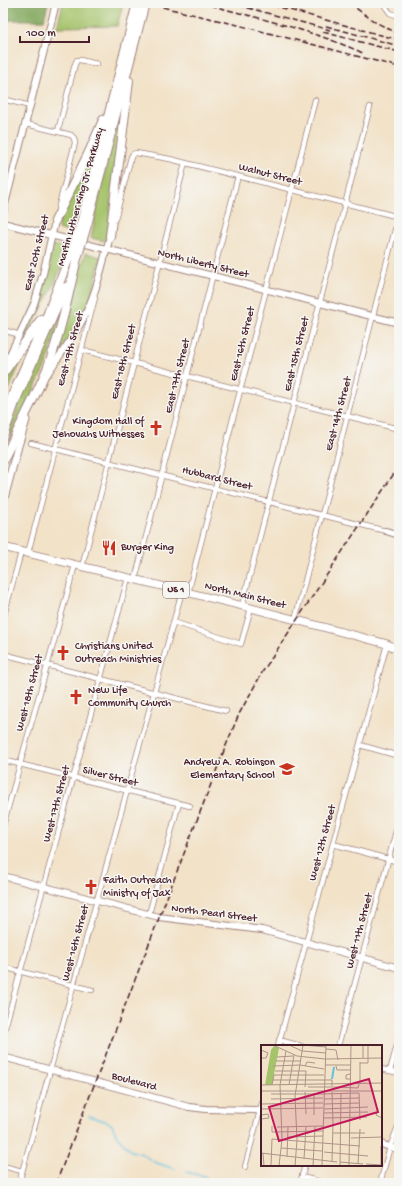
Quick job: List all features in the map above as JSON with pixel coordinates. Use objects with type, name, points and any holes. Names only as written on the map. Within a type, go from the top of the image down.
[{"type":"highway","name":"Martin Luther King Jr. Parkway","points":[[128,54],[137,3]]},
{"type":"highway","name":"Martin Luther King Jr. Parkway","points":[[3,436],[13,408],[57,308],[84,224],[128,54],[145,3]]},
{"type":"highway","points":[[55,220],[98,133],[128,54]]},
{"type":"highway","points":[[110,236],[128,54]]},
{"type":"highway","name":"Martin Luther King Jr. Parkway","points":[[3,416],[72,261]]},
{"type":"highway","points":[[3,461],[38,390],[54,349],[67,302],[72,261]]},
{"type":"highway","points":[[3,374],[41,318],[48,313]]},
{"type":"main road","points":[[3,502],[21,435],[38,390]]},
{"type":"main road","name":"North Main Street","points":[[3,547],[251,608],[387,644],[399,650]]},
{"type":"main road","name":"North Main Street","points":[[387,644],[399,644]]},
{"type":"street","points":[[3,212],[6,189],[26,124],[56,3]]},
{"type":"street","points":[[383,3],[390,13],[399,16]]},
{"type":"street","points":[[26,124],[58,131],[77,60],[98,64]]},
{"type":"street","points":[[3,99],[30,106]]},
{"type":"street","name":"East 16th Street","points":[[185,592],[215,489],[315,100]]},
{"type":"street","name":"East 15th Street","points":[[242,606],[370,107]]},
{"type":"street","name":"East 20th Street","points":[[3,369],[36,298],[75,143],[74,138],[71,135],[58,131]]},
{"type":"street","name":"East 19th Street","points":[[3,619],[55,449],[79,356],[82,350],[106,249],[132,157],[136,152]]},
{"type":"street","name":"Walnut Street","points":[[136,152],[399,216]]},
{"type":"street","name":"East 18th Street","points":[[78,566],[108,462],[185,163]]},
{"type":"street","name":"East 17th Street","points":[[132,579],[162,476],[238,176]]},
{"type":"street","name":"East 14th Street","points":[[295,620],[399,216]]},
{"type":"street","name":"North Liberty Street","points":[[3,223],[399,323]]},
{"type":"street","points":[[38,390],[80,324],[90,305],[100,278]]},
{"type":"street","points":[[3,330],[20,335]]},
{"type":"street","points":[[82,350],[399,429]]},
{"type":"street","name":"Hubbard Street","points":[[31,443],[399,535]]},
{"type":"street","name":"West 18th Street","points":[[3,826],[47,665],[78,566]]},
{"type":"street","name":"West 17th Street","points":[[3,1035],[101,679],[132,579]]},
{"type":"street","name":"West 16th Street","points":[[19,1183],[173,622],[185,592]]},
{"type":"street","points":[[173,622],[241,644],[251,608]]},
{"type":"street","name":"West 12th Street","points":[[278,1045],[387,644]]},
{"type":"street","points":[[3,654],[226,711]]},
{"type":"street","points":[[360,745],[399,756]]},
{"type":"street","name":"Silver Street","points":[[3,760],[190,806]]},
{"type":"street","points":[[149,914],[179,803]]},
{"type":"street","name":"West 11th Street","points":[[338,1045],[399,820]]},
{"type":"street","points":[[333,844],[399,862]]},
{"type":"street","name":"North Pearl Street","points":[[3,876],[166,918],[247,928],[306,942],[399,968]]},
{"type":"street","points":[[3,967],[92,990]]},
{"type":"street","points":[[390,1071],[399,1038]]},
{"type":"street","points":[[279,1040],[297,1045]]},
{"type":"street","name":"Boulevard","points":[[3,1057],[189,1107],[261,1111]]},
{"type":"street","points":[[382,1068],[399,1074]]},
{"type":"street","points":[[245,1167],[261,1111]]},
{"type":"street","points":[[380,1183],[390,1147],[399,1124]]},
{"type":"street","points":[[382,1144],[399,1150]]},
{"type":"street","points":[[3,1166],[22,1171]]},
{"type":"street","points":[[300,1183],[305,1166]]},
{"type":"street","points":[[302,1177],[324,1183]]},
{"type":"green space","points":[[3,3],[48,3],[44,20],[10,20],[3,25]]},
{"type":"green space","points":[[63,3],[123,4],[117,26],[57,27]]},
{"type":"green space","points":[[123,101],[108,229],[105,241],[91,238],[101,189]]},
{"type":"green space","points":[[96,145],[72,233],[58,229],[60,217]]},
{"type":"green space","points":[[53,245],[68,248],[63,264],[43,306],[11,360],[40,292]]},
{"type":"green space","points":[[86,253],[101,257],[93,287],[80,320],[53,361],[74,289]]},
{"type":"green space","points":[[59,315],[61,315],[47,363],[3,453],[21,400]]},
{"type":"green space","points":[[30,341],[3,403],[3,378]]},
{"type":"waterway","points":[[89,1116],[108,1122],[112,1125],[117,1136],[131,1151],[142,1154],[154,1162],[175,1169]]},
{"type":"waterway","points":[[186,1172],[204,1176],[213,1183]]},
{"type":"railway","points":[[145,3],[238,25],[399,67]]},
{"type":"railway","points":[[202,3],[305,31],[365,54]]},
{"type":"railway","points":[[230,3],[330,30]]},
{"type":"railway","points":[[264,3],[399,40]]},
{"type":"railway","points":[[349,3],[375,22],[399,34]]},
{"type":"railway","points":[[326,26],[399,46]]},
{"type":"railway","points":[[323,32],[399,52]]},
{"type":"railway","points":[[56,1183],[239,714],[263,671],[399,466]]},
{"type":"place","name":"Kingdom Hall of Jehovahs Witnesses","points":[[156,428]]},
{"type":"place","name":"Burger King","points":[[109,548]]},
{"type":"place","name":"Christians United Outreach Ministries","points":[[63,653]]},
{"type":"place","name":"New Life Community Church","points":[[76,697]]},
{"type":"place","name":"Andrew A. Robinson Elementary School","points":[[287,769]]},
{"type":"place","name":"Faith Outreach Ministry of Jax","points":[[91,887]]}]
